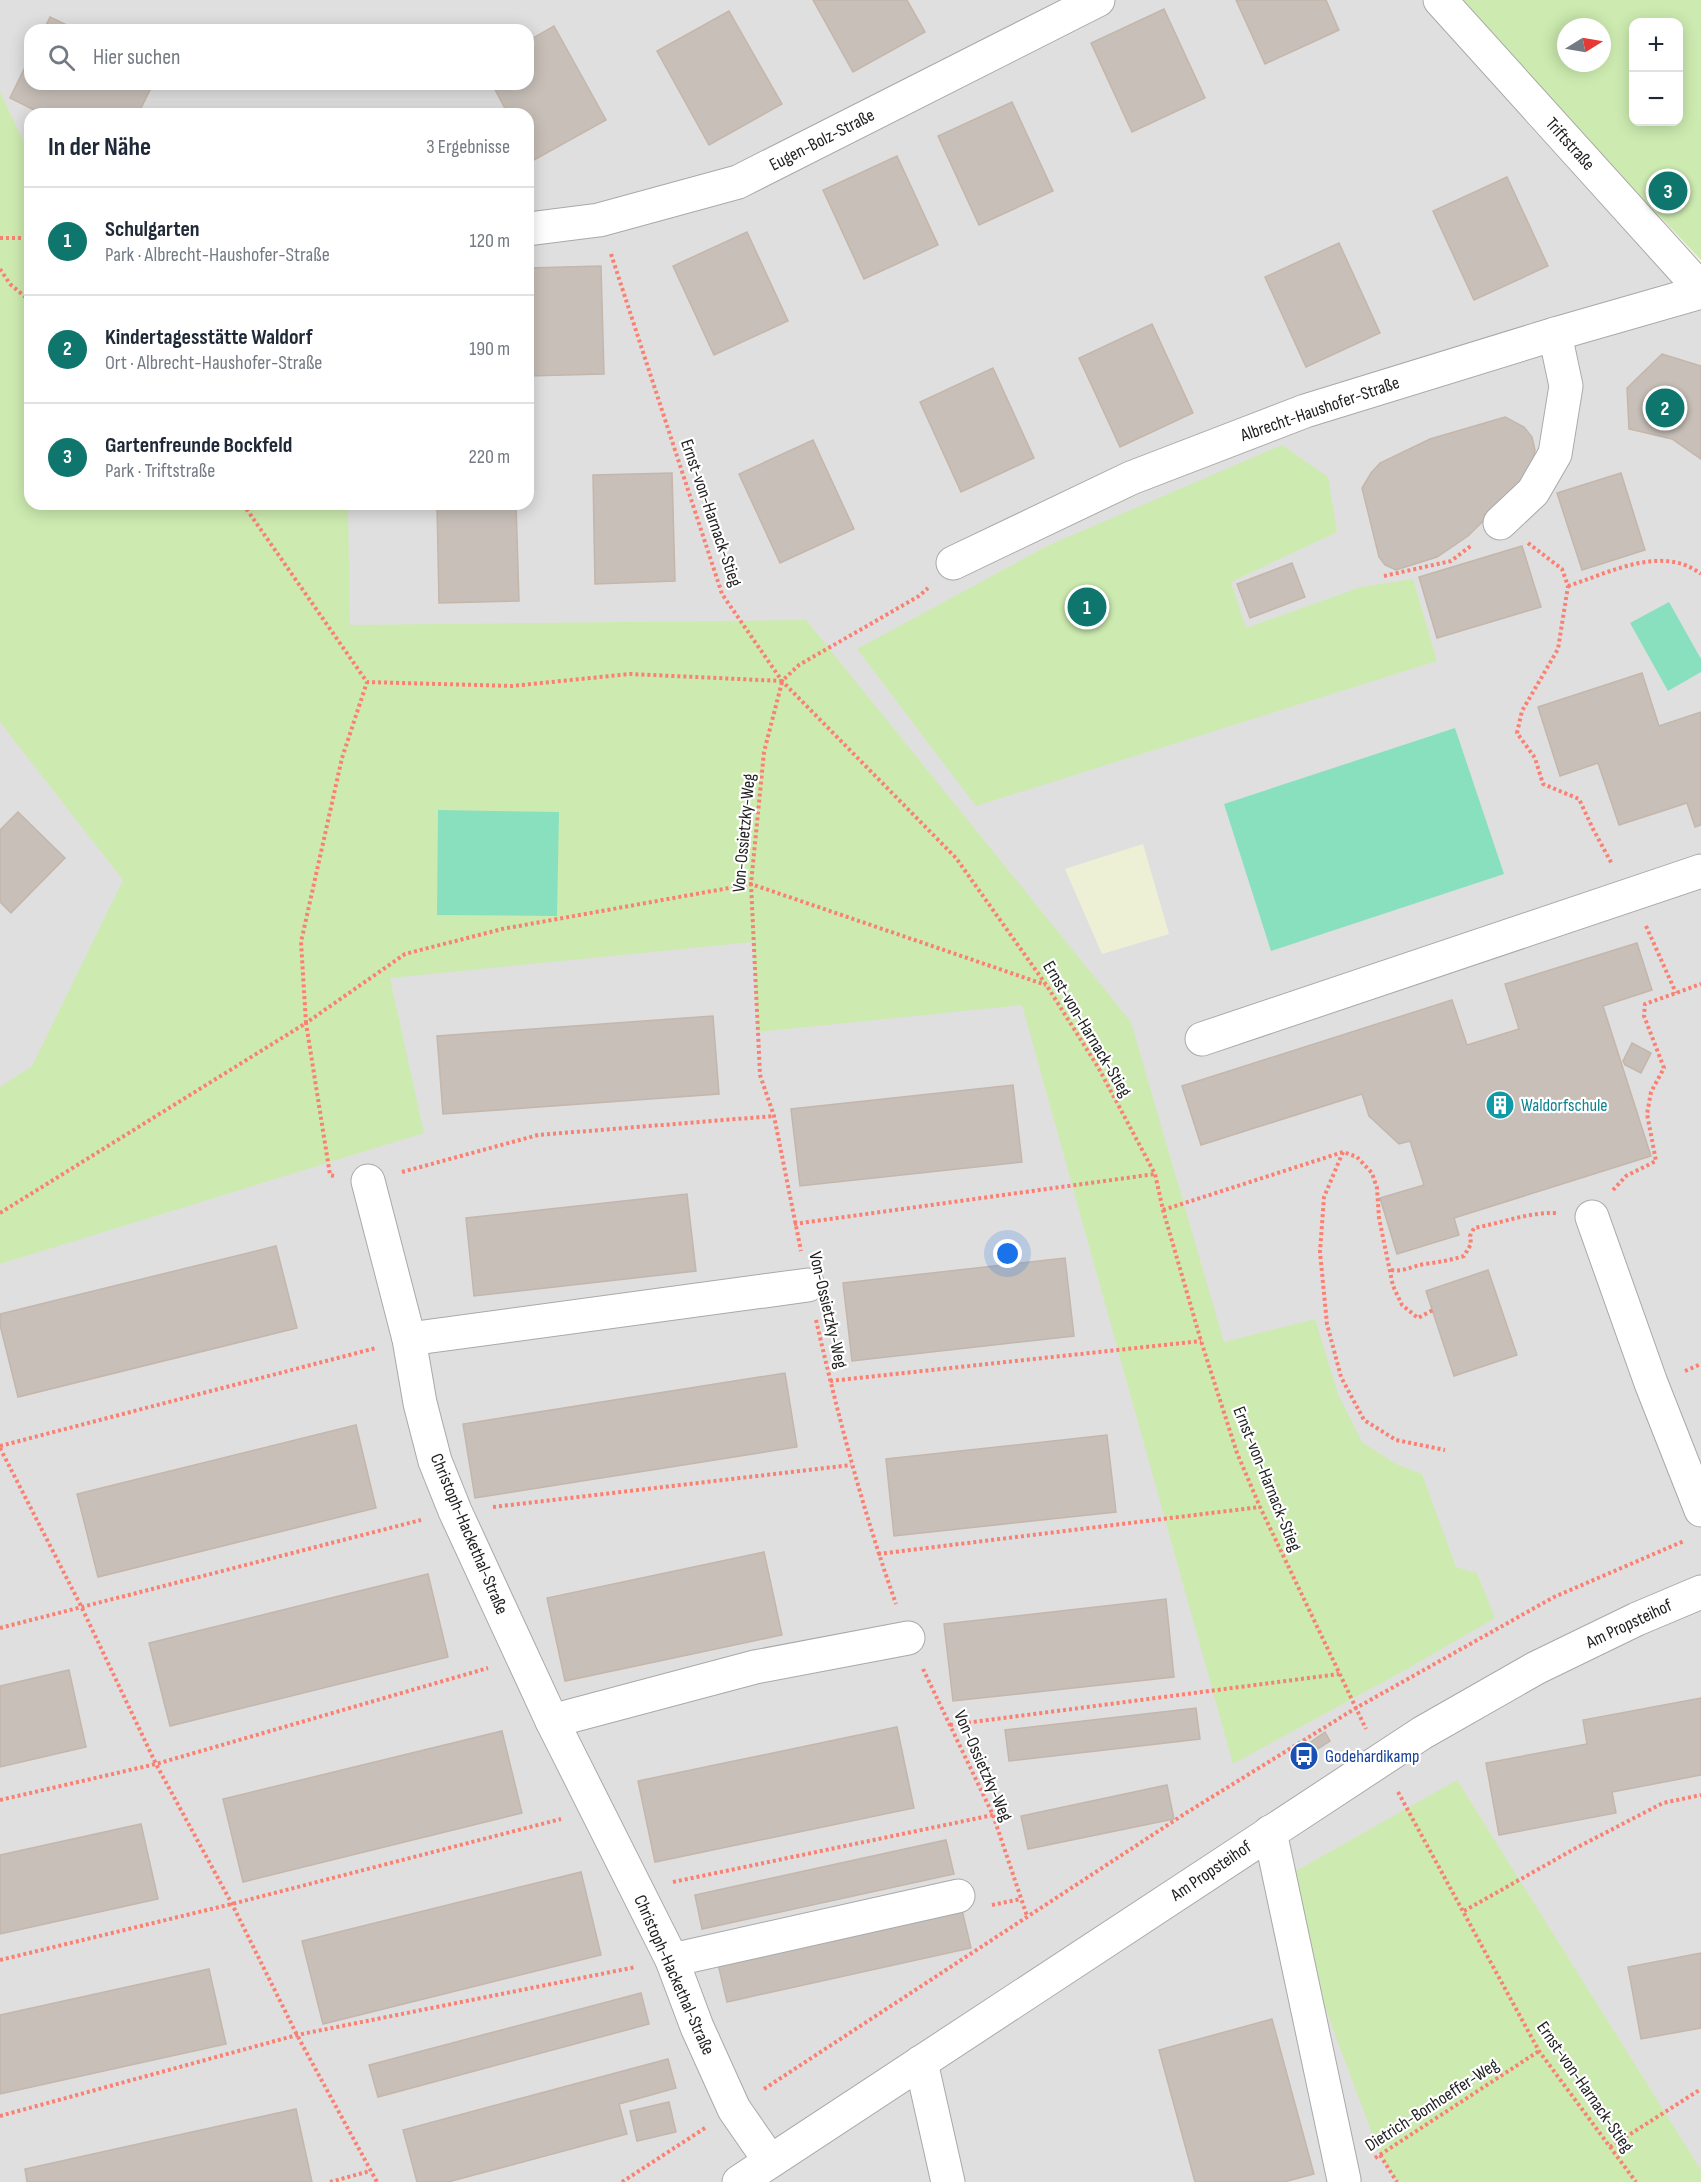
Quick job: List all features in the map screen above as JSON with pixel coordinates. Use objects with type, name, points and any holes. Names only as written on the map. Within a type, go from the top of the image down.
[{"type":"street","name":"Eugen-Bolz-Straße","points":[[534,228],[599,220],[738,182],[1098,0]]},
{"type":"street","name":"Triftstraße","points":[[1440,0],[1701,291]]},
{"type":"street","name":"Albrecht-Haushofer-Straße","points":[[953,563],[1131,478],[1305,411],[1701,291]]},
{"type":"street","points":[[1500,523],[1533,492],[1555,454],[1566,386],[1555,334]]},
{"type":"street","points":[[1202,1039],[1701,871]]},
{"type":"street","name":"Christoph-Hackethal-Straße","points":[[368,1181],[409,1339],[420,1403],[435,1461],[455,1511],[552,1721],[672,1960],[697,2027],[734,2109],[770,2161]]},
{"type":"street","points":[[1592,1218],[1651,1383],[1696,1524]]},
{"type":"street","points":[[409,1339],[808,1285]]},
{"type":"street","name":"Am Propsteihof","points":[[739,2182],[1422,1733],[1536,1668],[1637,1619],[1701,1592]]},
{"type":"street","points":[[552,1721],[755,1667],[908,1638]]},
{"type":"street","points":[[1270,1832],[1344,2180]]},
{"type":"street","points":[[672,1960],[972,1901]]},
{"type":"street","points":[[921,2062],[948,2182]]},
{"type":"path","name":"Ernst-von-Harnack-Stieg","points":[[599,220],[722,594],[782,681],[956,858],[1047,986],[1098,1068],[1155,1174],[1163,1210],[1201,1341],[1237,1453],[1260,1507],[1380,1759],[1539,2051],[1636,2182]]},
{"type":"path","points":[[0,238],[24,238]]},
{"type":"path","points":[[0,269],[10,284],[24,296]]},
{"type":"path","points":[[247,510],[367,682]]},
{"type":"path","points":[[1568,586],[1646,561],[1673,561],[1690,566],[1701,574]]},
{"type":"path","points":[[367,682],[512,686],[630,674],[782,681],[799,665],[920,596],[953,563]]},
{"type":"path","points":[[1564,601],[1558,649],[1522,711],[1517,733],[1535,758],[1543,784],[1579,800],[1617,872]]},
{"type":"path","name":"Von-Ossietzky-Weg","points":[[782,681],[764,752],[751,884],[760,1075],[774,1116],[830,1381],[878,1554],[908,1638],[993,1815],[1027,1916]]},
{"type":"path","points":[[367,682],[342,758],[301,942],[306,1023],[330,1175],[368,1181],[538,1135],[774,1116]]},
{"type":"path","points":[[0,1213],[306,1023],[405,954],[502,929],[751,884],[1047,986]]},
{"type":"path","points":[[1647,929],[1676,993]]},
{"type":"path","points":[[1391,1270],[1402,1272],[1422,1264],[1446,1262],[1464,1256],[1471,1244],[1470,1236],[1474,1228],[1544,1213],[1571,1214],[1592,1218],[1604,1198],[1626,1176],[1656,1161],[1647,1114],[1651,1092],[1664,1068],[1644,1016],[1645,1004],[1701,984]]},
{"type":"path","points":[[1343,1152],[1324,1197],[1320,1252],[1327,1324],[1341,1377],[1364,1420],[1396,1440],[1445,1450]]},
{"type":"path","points":[[1163,1210],[1343,1152],[1357,1156],[1371,1173],[1377,1188],[1379,1218],[1393,1286],[1402,1305],[1418,1318],[1432,1310]]},
{"type":"path","points":[[795,1224],[1155,1174]]},
{"type":"path","points":[[377,2182],[297,2035],[232,1904],[156,1764],[81,1606],[0,1447],[409,1339]]},
{"type":"path","points":[[830,1381],[1201,1341]]},
{"type":"path","points":[[0,1628],[455,1511],[852,1465]]},
{"type":"path","points":[[878,1554],[1260,1507]]},
{"type":"path","points":[[622,2182],[1186,1813],[1356,1708],[1554,1597],[1696,1524]]},
{"type":"path","points":[[0,1800],[156,1764],[523,1658]]},
{"type":"path","points":[[950,1725],[1339,1674]]},
{"type":"path","points":[[1464,1911],[1576,1848],[1663,1803],[1701,1795]]},
{"type":"path","points":[[0,1960],[232,1904],[597,1810]]},
{"type":"path","points":[[637,1890],[993,1815]]},
{"type":"path","points":[[972,1901],[1021,1899]]},
{"type":"path","points":[[0,2116],[297,2035],[672,1960]]},
{"type":"path","name":"Dietrich-Bonhoeffer-Weg","points":[[1344,2180],[1380,2154],[1539,2051]]},
{"type":"path","points":[[1610,2147],[1701,2089]]},
{"type":"path","points":[[1380,2154],[1397,2182]]},
{"type":"path","points":[[330,2182],[370,2171]]},
{"type":"shaded area","points":[[0,0],[1422,0],[1701,306],[1701,2182],[0,2182]]},
{"type":"green space","points":[[1455,0],[1701,0],[1701,260]]},
{"type":"green space","points":[[0,92],[24,142],[24,510],[348,510],[350,625],[806,620],[1131,1022],[1224,1342],[1315,1319],[1338,1394],[1362,1442],[1396,1464],[1422,1474],[1456,1567],[1477,1573],[1495,1618],[1233,1764],[1022,1005],[758,1032],[753,942],[390,978],[424,1133],[0,1264],[0,1087],[32,1066],[123,880],[0,722]]},
{"type":"green space","points":[[1282,445],[1328,477],[1337,532],[1231,582],[1246,628],[1361,587],[1413,579],[1437,661],[976,806],[857,649],[1047,546]]},
{"type":"green space","points":[[1669,602],[1701,659],[1701,672],[1668,691],[1630,623]]},
{"type":"green space","points":[[1455,728],[1504,874],[1271,951],[1224,804]]},
{"type":"green space","points":[[438,810],[559,812],[557,916],[437,915]]},
{"type":"green space","points":[[1143,844],[1169,934],[1102,954],[1065,869]]},
{"type":"green space","points":[[1457,1780],[1701,2170],[1701,2182],[1397,2182],[1380,2155],[1278,1881]]},
{"type":"building","points":[[813,0],[907,0],[925,32],[853,72]]},
{"type":"building","points":[[1236,0],[1326,0],[1339,30],[1265,64]]},
{"type":"building","points":[[1164,9],[1205,98],[1132,132],[1091,43]]},
{"type":"building","points":[[729,11],[782,104],[709,145],[657,51]]},
{"type":"building","points":[[50,17],[65,24],[47,24]]},
{"type":"building","points":[[554,26],[606,120],[534,160],[534,108],[505,108],[495,90],[534,90],[534,38]]},
{"type":"building","points":[[24,69],[24,90],[150,90],[141,108],[30,108],[10,98]]},
{"type":"building","points":[[1012,102],[1053,191],[979,225],[938,136]]},
{"type":"building","points":[[897,156],[938,245],[864,279],[823,190]]},
{"type":"building","points":[[1507,177],[1548,266],[1474,300],[1433,211]]},
{"type":"building","points":[[747,232],[788,321],[714,355],[673,266]]},
{"type":"building","points":[[1339,243],[1380,333],[1306,367],[1265,277]]},
{"type":"building","points":[[601,266],[604,374],[534,376],[534,268]]},
{"type":"building","points":[[1152,324],[1193,413],[1120,447],[1079,358]]},
{"type":"building","points":[[1662,354],[1701,366],[1701,459],[1672,439],[1629,429],[1627,388]]},
{"type":"building","points":[[993,368],[1034,458],[961,492],[920,402]]},
{"type":"building","points":[[1505,417],[1524,427],[1532,437],[1535,450],[1529,476],[1468,536],[1437,557],[1396,570],[1385,565],[1379,557],[1362,488],[1371,473],[1380,463],[1430,439]]},
{"type":"building","points":[[813,440],[854,529],[780,563],[739,474]]},
{"type":"building","points":[[672,473],[675,581],[595,584],[593,475]]},
{"type":"building","points":[[1621,473],[1645,550],[1582,570],[1557,493]]},
{"type":"building","points":[[437,510],[516,510],[519,601],[439,603]]},
{"type":"building","points":[[1522,546],[1541,607],[1437,638],[1419,577]]},
{"type":"building","points":[[1292,563],[1305,597],[1250,618],[1237,584]]},
{"type":"building","points":[[1642,673],[1659,726],[1701,712],[1701,825],[1695,827],[1687,803],[1619,825],[1598,763],[1560,776],[1538,707]]},
{"type":"building","points":[[18,812],[65,858],[11,913],[0,902],[0,830]]},
{"type":"building","name":"Waldorfschule","points":[[1637,943],[1652,990],[1603,1006],[1651,1156],[1454,1218],[1459,1235],[1397,1254],[1380,1198],[1424,1185],[1410,1141],[1399,1144],[1369,1116],[1362,1094],[1201,1145],[1182,1086],[1452,1000],[1467,1045],[1519,1029],[1505,984]]},
{"type":"building","points":[[713,1016],[719,1094],[443,1114],[437,1036]]},
{"type":"building","points":[[1632,1043],[1651,1053],[1641,1073],[1625,1065],[1623,1061]]},
{"type":"building","points":[[1013,1085],[1022,1162],[800,1186],[791,1109]]},
{"type":"building","points":[[687,1194],[696,1271],[474,1296],[466,1218]]},
{"type":"building","points":[[276,1246],[297,1328],[18,1397],[0,1325],[0,1314]]},
{"type":"building","points":[[1065,1258],[1074,1336],[852,1361],[843,1283]]},
{"type":"building","points":[[1488,1270],[1517,1355],[1454,1376],[1426,1291]]},
{"type":"building","points":[[785,1373],[797,1447],[475,1498],[463,1424]]},
{"type":"building","points":[[356,1425],[376,1508],[98,1577],[77,1494]]},
{"type":"building","points":[[1107,1435],[1116,1512],[894,1536],[886,1459]]},
{"type":"building","points":[[764,1552],[782,1635],[565,1681],[547,1598]]},
{"type":"building","points":[[428,1574],[448,1657],[170,1726],[149,1643]]},
{"type":"building","points":[[1166,1599],[1174,1677],[953,1701],[944,1624]]},
{"type":"building","points":[[69,1670],[86,1747],[0,1767],[0,1686]]},
{"type":"building","points":[[1701,1698],[1701,1775],[1612,1792],[1616,1813],[1499,1835],[1486,1763],[1587,1744],[1583,1720]]},
{"type":"building","points":[[1196,1708],[1200,1739],[1009,1761],[1005,1730]]},
{"type":"building","points":[[897,1727],[914,1808],[655,1862],[638,1781]]},
{"type":"building","points":[[502,1731],[522,1813],[243,1882],[223,1799]]},
{"type":"building","points":[[1325,1732],[1330,1741],[1310,1754],[1305,1746]]},
{"type":"building","points":[[1167,1785],[1174,1819],[1028,1849],[1021,1816]]},
{"type":"building","points":[[141,1824],[158,1899],[0,1934],[0,1855]]},
{"type":"building","points":[[946,1840],[954,1874],[702,1929],[695,1895]]},
{"type":"building","points":[[581,1872],[601,1955],[323,2024],[302,1941]]},
{"type":"building","points":[[962,1910],[971,1948],[727,2002],[718,1964]]},
{"type":"building","points":[[1701,1953],[1701,2028],[1641,2039],[1628,1967]]},
{"type":"building","points":[[209,1969],[226,2044],[0,2094],[0,2015]]},
{"type":"building","points":[[641,1993],[649,2024],[378,2097],[369,2065]]},
{"type":"building","points":[[1272,2019],[1314,2174],[1284,2182],[1195,2182],[1159,2050]]},
{"type":"building","points":[[668,2059],[676,2088],[619,2104],[627,2134],[448,2182],[417,2182],[403,2130]]},
{"type":"building","points":[[669,2102],[676,2132],[637,2141],[630,2111]]},
{"type":"building","points":[[296,2109],[312,2182],[27,2182],[25,2169]]},
{"type":"place","name":"Gartenfreunde Bockfeld","points":[[1668,191]]},
{"type":"place","name":"Kindertagesstätte Waldorf","points":[[1665,408]]},
{"type":"place","name":"Schulgarten","points":[[1087,607]]},
{"type":"place","name":"Waldorfschule","points":[[1500,1105]]},
{"type":"place","name":"Godehardikamp","points":[[1304,1756]]}]
